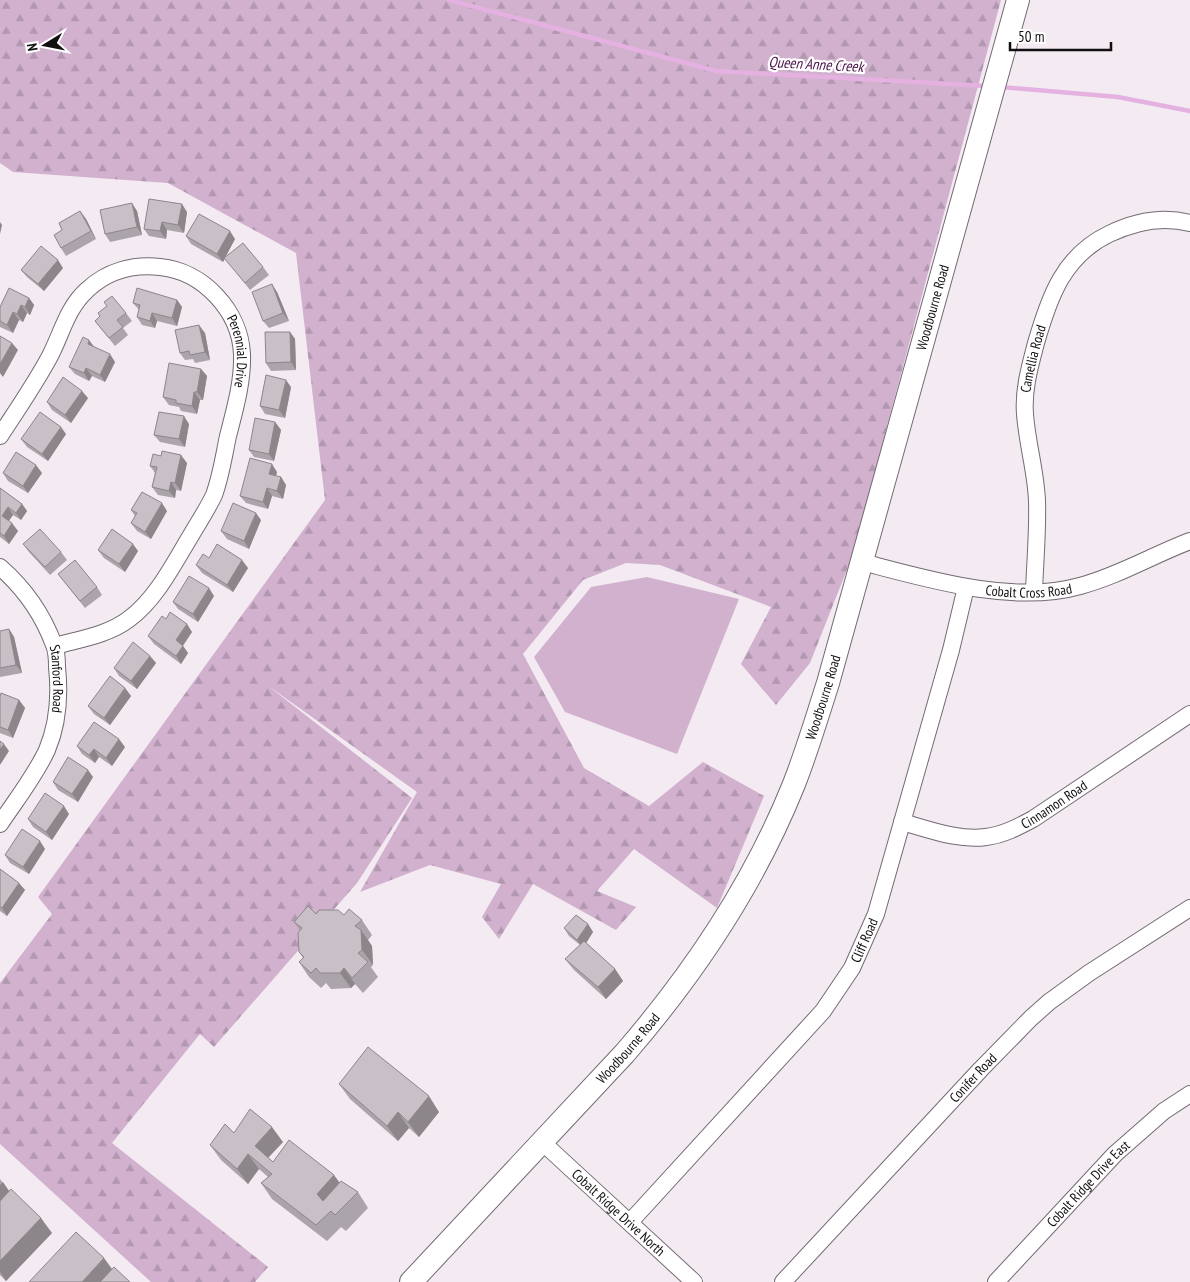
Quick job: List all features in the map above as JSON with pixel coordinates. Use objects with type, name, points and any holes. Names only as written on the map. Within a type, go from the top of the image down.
[{"type":"main road","name":"Woodbourne Road","points":[[411,1282],[658,1014],[694,967],[754,871],[790,792],[814,728],[1018,0]]},
{"type":"street","name":"Camellia Road","points":[[1034,592],[1037,499],[1025,414],[1025,394],[1029,369],[1046,308],[1057,283],[1068,267],[1087,247],[1102,237],[1120,229],[1150,221],[1190,223]]},
{"type":"street","name":"Perennial Drive","points":[[0,436],[51,354],[77,300],[87,289],[103,278],[134,266],[166,267],[179,271],[200,281],[212,291],[223,304],[234,323],[242,352],[242,372],[219,479],[206,512],[153,596],[129,619],[98,635],[54,646]]},
{"type":"street","name":"Cobalt Cross Road","points":[[862,562],[966,587],[1034,592],[1056,591],[1080,586],[1111,575],[1190,541]]},
{"type":"street","name":"Stanford Road","points":[[0,824],[34,773],[46,750],[53,733],[59,685],[54,646],[38,611],[26,593],[2,573]]},
{"type":"street","name":"Cliff Road","points":[[630,1222],[823,1011],[856,962],[876,914],[951,650],[966,587]]},
{"type":"street","name":"Cinnamon Road","points":[[902,822],[947,834],[973,838],[987,837],[1010,831],[1033,819],[1190,714]]},
{"type":"street","name":"Conifer Road","points":[[784,1282],[1031,1018],[1049,1002],[1089,973],[1190,908]]},
{"type":"street","name":"Cobalt Ridge Drive East","points":[[996,1282],[1115,1154],[1157,1118],[1190,1094]]},
{"type":"street","name":"Cobalt Ridge Drive North","points":[[542,1142],[694,1282]]},
{"type":"green space","points":[[0,0],[1001,0],[852,557],[810,663],[776,705],[741,664],[771,607],[660,565],[626,563],[583,580],[523,654],[584,768],[649,806],[703,762],[764,796],[717,908],[634,849],[597,891],[636,907],[616,930],[533,884],[499,939],[482,917],[501,884],[430,865],[360,892],[417,792],[267,685],[412,798],[357,883],[214,1047],[200,1034],[112,1143],[268,1267],[255,1282],[151,1282],[0,1144],[0,983],[52,914],[38,897],[325,500],[296,253],[168,183],[13,172],[0,163]]},
{"type":"green space","points":[[647,577],[739,599],[677,754],[565,712],[534,657],[591,587]]},
{"type":"building","points":[[149,199],[182,204],[178,225],[162,222],[160,231],[144,229]]},
{"type":"building","points":[[132,203],[137,227],[105,234],[100,210]]},
{"type":"building","points":[[80,211],[91,231],[61,248],[54,235],[62,230],[59,223]]},
{"type":"building","points":[[199,214],[230,231],[217,254],[186,236]]},
{"type":"building","points":[[243,243],[263,267],[245,283],[224,258]]},
{"type":"building","points":[[41,246],[58,260],[38,284],[21,270]]},
{"type":"building","points":[[272,284],[283,313],[263,321],[252,292]]},
{"type":"building","points":[[9,288],[29,298],[25,307],[21,305],[17,314],[13,312],[7,325],[0,321],[0,307]]},
{"type":"building","points":[[137,288],[177,300],[172,318],[152,313],[150,321],[137,317],[140,305],[133,303]]},
{"type":"building","points":[[112,296],[126,313],[117,320],[123,327],[109,338],[95,321],[100,316],[98,313],[107,306],[104,302]]},
{"type":"building","points":[[199,325],[205,352],[190,355],[189,351],[180,353],[175,330]]},
{"type":"building","points":[[265,332],[290,332],[291,362],[266,363]]},
{"type":"building","points":[[0,336],[12,343],[0,364]]},
{"type":"building","points":[[83,337],[89,340],[88,344],[110,354],[100,375],[86,368],[84,373],[69,367]]},
{"type":"building","points":[[169,363],[201,369],[197,392],[194,392],[192,406],[176,403],[176,400],[163,397]]},
{"type":"building","points":[[266,375],[286,380],[279,410],[260,406]]},
{"type":"building","points":[[63,377],[82,391],[65,415],[47,402]]},
{"type":"building","points":[[40,412],[61,427],[42,454],[21,439]]},
{"type":"building","points":[[159,412],[184,416],[179,439],[154,435]]},
{"type":"building","points":[[255,418],[275,422],[269,454],[249,450]]},
{"type":"building","points":[[162,451],[181,455],[175,483],[171,482],[169,491],[152,487],[157,467],[150,466],[153,454],[161,456]]},
{"type":"building","points":[[16,452],[36,465],[23,486],[3,473]]},
{"type":"building","points":[[250,458],[272,464],[269,474],[281,477],[277,491],[267,488],[263,502],[240,496]]},
{"type":"building","points":[[0,488],[22,504],[16,513],[8,507],[2,516],[12,523],[4,536],[0,533]]},
{"type":"building","points":[[142,492],[162,503],[145,532],[131,523],[137,513],[131,510]]},
{"type":"building","points":[[233,503],[256,513],[244,541],[221,531]]},
{"type":"building","points":[[40,529],[61,552],[45,567],[23,544]]},
{"type":"building","points":[[112,529],[133,544],[119,564],[98,550]]},
{"type":"building","points":[[217,544],[242,560],[227,585],[196,565],[203,554],[209,558]]},
{"type":"building","points":[[75,560],[97,587],[80,601],[58,574]]},
{"type":"building","points":[[189,576],[209,588],[193,614],[173,602]]},
{"type":"building","points":[[170,612],[187,624],[176,640],[183,646],[176,656],[148,636],[162,616],[166,619]]},
{"type":"building","points":[[9,629],[16,665],[0,668],[0,631]]},
{"type":"building","points":[[133,642],[150,656],[131,681],[114,668]]},
{"type":"building","points":[[110,676],[125,688],[104,718],[88,706]]},
{"type":"building","points":[[1,693],[19,700],[8,730],[0,727]]},
{"type":"building","points":[[94,722],[119,739],[106,758],[94,749],[89,755],[77,746]]},
{"type":"building","points":[[0,741],[4,744],[0,749]]},
{"type":"building","points":[[68,757],[88,770],[72,794],[53,782]]},
{"type":"building","points":[[45,793],[64,806],[46,832],[28,819]]},
{"type":"building","points":[[22,829],[40,841],[23,867],[5,855]]},
{"type":"building","points":[[0,869],[19,883],[2,908],[0,907]]},
{"type":"building","points":[[308,906],[316,914],[319,910],[338,910],[344,915],[349,909],[362,920],[355,926],[361,930],[362,950],[358,953],[368,962],[352,978],[344,968],[340,973],[320,973],[316,968],[311,973],[299,962],[304,957],[299,952],[298,933],[302,928],[294,922]]},
{"type":"building","points":[[576,915],[588,924],[577,940],[564,928]]},
{"type":"building","points":[[584,941],[615,969],[598,987],[565,959]]},
{"type":"building","points":[[368,1047],[429,1096],[408,1122],[398,1112],[387,1126],[339,1084]]},
{"type":"building","points":[[250,1109],[272,1127],[255,1146],[273,1162],[289,1140],[334,1175],[317,1194],[323,1201],[341,1181],[358,1192],[335,1215],[331,1211],[316,1225],[261,1183],[272,1174],[248,1154],[237,1169],[210,1145],[225,1124],[234,1133]]},
{"type":"building","points":[[11,1189],[41,1218],[0,1261],[0,1201]]},
{"type":"building","points":[[76,1232],[104,1258],[82,1282],[29,1282]]},
{"type":"building","points":[[114,1267],[130,1282],[100,1282]]},
{"type":"waterway","name":"Queen Anne Creek","points":[[449,0],[716,71],[987,86]]},
{"type":"waterway","name":"Queen Anne Creek","points":[[1000,87],[1118,97],[1190,111]]}]
